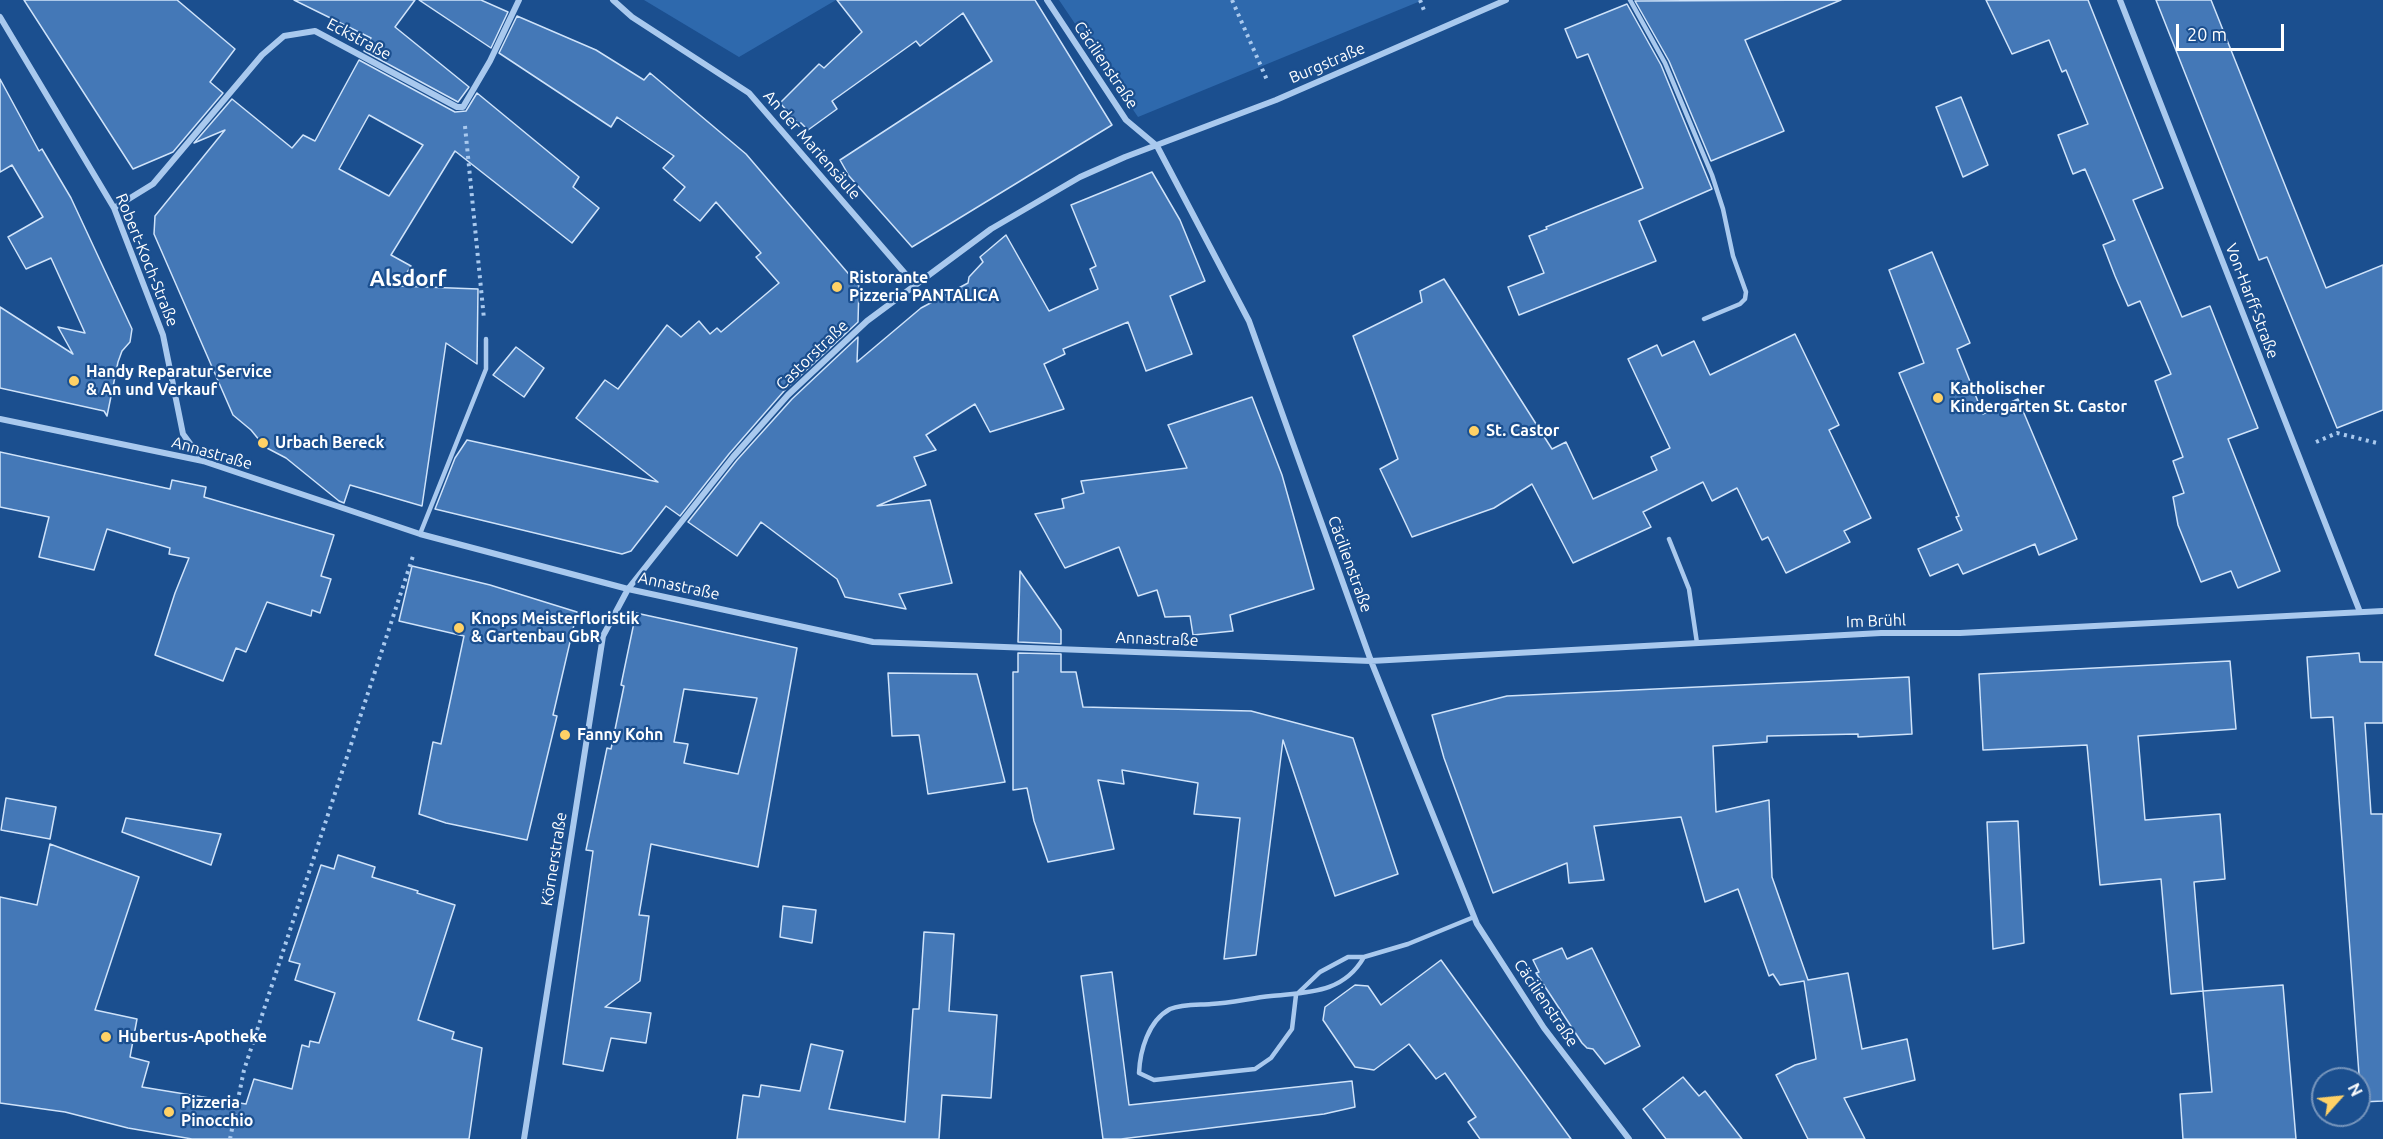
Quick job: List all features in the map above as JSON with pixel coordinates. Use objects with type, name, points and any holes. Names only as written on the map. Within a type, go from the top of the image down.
[{"type":"street","points":[[463,107],[490,61],[519,0]]},
{"type":"street","name":"An der Mariensäule","points":[[613,0],[632,17],[749,93],[915,285]]},
{"type":"street","name":"Cäcilienstraße","points":[[1047,0],[1126,120],[1157,146],[1249,321],[1371,661],[1474,917],[1544,1029],[1629,1139]]},
{"type":"street","name":"Burgstraße","points":[[1157,146],[1276,100],[1506,0]]},
{"type":"street","name":"Von-Harff-Straße","points":[[2120,0],[2360,612]]},
{"type":"street","name":"Robert-Koch-Straße","points":[[0,17],[114,208],[163,334],[183,434],[203,461]]},
{"type":"street","name":"Eckstraße","points":[[114,208],[153,184],[262,55],[284,36],[315,31],[457,108],[463,107]]},
{"type":"street","name":"Castorstraße","points":[[628,589],[733,457],[788,395],[867,321],[991,229],[1026,207],[1080,177],[1157,146]]},
{"type":"street","name":"Annastraße","points":[[0,419],[203,461],[420,534],[628,589],[873,642],[1371,661]]},
{"type":"street","name":"Körnerstraße","points":[[524,1139],[603,636],[628,589]]},
{"type":"street","name":"Im Brühl","points":[[1371,661],[1881,633],[1960,633],[2383,611]]},
{"type":"lane","points":[[1630,0],[1665,63],[1712,175],[1723,209],[1733,256],[1746,292],[1745,299],[1740,304],[1704,319]]},
{"type":"lane","points":[[420,534],[486,369],[486,339]]},
{"type":"lane","points":[[1669,539],[1689,589],[1697,644]]},
{"type":"lane","points":[[1364,957],[1358,968],[1330,988],[1296,995],[1272,996],[1170,1010],[1157,1020],[1142,1049],[1139,1073],[1154,1080],[1254,1069],[1271,1058],[1292,1029],[1296,995],[1320,972],[1348,957],[1364,957],[1408,944],[1474,917]]},
{"type":"path","points":[[1232,0],[1276,100]]},
{"type":"path","points":[[463,107],[486,339]]},
{"type":"path","points":[[2296,450],[2337,433],[2377,443]]},
{"type":"path","points":[[230,1139],[244,1070],[420,534]]},
{"type":"shaded area","points":[[644,0],[836,0],[739,57]]},
{"type":"shaded area","points":[[1059,0],[1423,0],[1138,117]]},
{"type":"building","points":[[24,0],[177,0],[235,49],[210,82],[223,93],[173,152],[133,169]]},
{"type":"building","points":[[294,0],[415,0],[395,27],[469,87],[458,102],[364,51],[371,38]]},
{"type":"building","points":[[419,0],[481,0],[508,12],[491,48]]},
{"type":"building","points":[[837,0],[1035,0],[1112,125],[912,247],[849,176],[840,160],[992,61],[963,13],[920,46],[916,41],[832,101],[837,109],[808,130],[801,123],[799,124],[780,103],[819,64],[824,68],[862,32]]},
{"type":"building","points":[[1841,0],[1745,40],[1784,131],[1711,161],[1669,61],[1635,1]]},
{"type":"building","points":[[1986,0],[2088,0],[2163,188],[2133,200],[2182,317],[2210,306],[2258,428],[2228,439],[2280,571],[2238,588],[2231,571],[2201,582],[2178,525],[2173,497],[2184,493],[2173,461],[2183,457],[2155,381],[2171,374],[2140,301],[2128,306],[2115,276],[2103,245],[2115,240],[2085,169],[2073,174],[2058,135],[2088,124],[2066,70],[2062,72],[2049,40],[2012,54]]},
{"type":"building","points":[[2156,0],[2211,0],[2326,288],[2383,265],[2383,410],[2337,428],[2267,257],[2259,260]]},
{"type":"building","points":[[1627,4],[1661,65],[1712,189],[1639,221],[1656,261],[1519,315],[1508,287],[1544,273],[1529,236],[1643,188],[1588,54],[1577,58],[1565,29]]},
{"type":"building","points":[[517,16],[596,50],[644,80],[650,73],[746,154],[859,286],[858,322],[784,391],[729,454],[680,516],[666,506],[631,551],[622,554],[435,509],[455,458],[467,440],[658,482],[576,418],[605,380],[618,389],[667,325],[681,337],[699,321],[710,334],[717,328],[721,332],[779,283],[756,257],[761,253],[716,202],[700,221],[674,200],[685,187],[663,168],[674,156],[617,117],[611,127],[499,53]]},
{"type":"building","points":[[359,60],[455,112],[466,111],[477,93],[579,177],[573,187],[599,208],[572,243],[455,151],[391,255],[411,266],[399,286],[478,289],[477,364],[446,343],[422,506],[350,485],[344,503],[339,501],[286,458],[265,447],[251,430],[233,415],[154,234],[155,216],[225,130],[194,143],[232,99],[292,148],[303,135],[315,141]],"holes":[[[369,115],[423,145],[389,196],[339,169]]]},
{"type":"building","points":[[0,79],[39,151],[42,149],[71,198],[132,329],[130,342],[122,351],[118,362],[107,416],[104,411],[0,388],[0,307],[73,354],[58,327],[85,333],[51,258],[26,269],[8,237],[43,217],[12,165],[0,172]]},
{"type":"building","points":[[1961,97],[1988,165],[1963,177],[1936,107]]},
{"type":"building","points":[[1152,172],[1180,220],[1205,281],[1170,296],[1192,354],[1146,371],[1128,322],[1063,349],[1065,354],[1044,364],[1064,409],[990,432],[975,404],[926,435],[936,450],[914,457],[926,485],[877,506],[930,500],[952,583],[899,594],[906,609],[845,597],[837,579],[761,522],[737,556],[688,522],[737,460],[792,399],[858,337],[857,362],[921,308],[968,283],[969,277],[983,262],[980,257],[1006,235],[1049,311],[1098,289],[1090,269],[1096,266],[1071,205]]},
{"type":"building","points":[[1932,252],[1970,343],[1957,349],[1983,414],[2018,399],[2077,539],[2039,555],[2035,544],[1963,574],[1958,564],[1930,576],[1918,549],[1962,530],[1956,517],[1959,516],[1899,373],[1924,363],[1889,270]]},
{"type":"building","points":[[1444,279],[1552,449],[1566,442],[1593,499],[1657,470],[1651,457],[1670,448],[1628,359],[1657,345],[1662,356],[1694,341],[1710,375],[1795,334],[1839,425],[1829,430],[1871,518],[1844,531],[1850,542],[1786,573],[1768,537],[1762,540],[1737,488],[1712,501],[1703,482],[1643,512],[1651,527],[1573,563],[1532,484],[1494,508],[1412,537],[1380,469],[1398,459],[1353,336],[1422,302],[1420,291]]},
{"type":"building","points":[[516,347],[544,368],[524,397],[493,375]]},
{"type":"building","points":[[1252,397],[1282,475],[1314,589],[1230,615],[1233,631],[1193,635],[1190,616],[1165,617],[1157,590],[1138,596],[1119,547],[1065,568],[1035,514],[1064,508],[1062,499],[1084,493],[1081,481],[1187,468],[1168,425]]},
{"type":"building","points":[[0,452],[170,489],[172,480],[206,487],[204,497],[334,535],[321,576],[331,579],[320,613],[312,610],[311,616],[267,602],[246,652],[236,648],[223,681],[155,655],[189,558],[169,554],[170,548],[107,529],[94,570],[39,557],[49,517],[0,507]]},
{"type":"building","points":[[412,566],[490,585],[577,612],[553,715],[557,716],[527,840],[446,823],[419,814],[433,742],[441,744],[464,636],[399,621]]},
{"type":"building","points":[[1020,571],[1061,630],[1061,644],[1018,642]]},
{"type":"building","points":[[636,613],[797,648],[758,867],[651,844],[639,915],[649,916],[640,981],[605,1007],[651,1013],[646,1043],[611,1038],[603,1071],[563,1064],[593,851],[586,850],[607,748],[611,749],[624,686],[621,685]],"holes":[[[684,689],[757,698],[738,774],[684,763],[688,744],[674,742]]]},
{"type":"building","points":[[1018,653],[1061,654],[1061,672],[1076,672],[1083,707],[1251,711],[1353,738],[1398,874],[1335,896],[1283,740],[1256,955],[1224,959],[1240,818],[1194,814],[1198,783],[1122,770],[1124,784],[1098,780],[1114,849],[1048,862],[1034,821],[1027,788],[1013,790],[1013,672],[1018,672]]},
{"type":"building","points":[[2359,653],[2360,662],[2383,662],[2383,723],[2365,723],[2371,814],[2383,814],[2383,1101],[2371,1102],[2371,1067],[2358,1067],[2333,717],[2311,718],[2307,657]]},
{"type":"building","points":[[2230,661],[2236,729],[2138,736],[2145,820],[2220,814],[2225,879],[2194,882],[2203,991],[2171,994],[2161,879],[2100,885],[2087,745],[1983,750],[1979,674]]},
{"type":"building","points":[[888,673],[977,674],[1005,782],[928,794],[919,735],[892,736]]},
{"type":"building","points":[[1909,677],[1912,734],[1858,737],[1858,734],[1767,736],[1767,742],[1713,746],[1716,812],[1769,800],[1772,877],[1808,980],[1848,973],[1862,1049],[1907,1039],[1915,1080],[1844,1098],[1865,1139],[1808,1139],[1776,1075],[1795,1065],[1816,1059],[1804,981],[1780,985],[1773,974],[1769,976],[1738,889],[1705,902],[1681,817],[1594,826],[1604,880],[1569,883],[1567,863],[1493,893],[1444,758],[1432,715],[1507,696]]},
{"type":"building","points":[[6,798],[56,807],[50,839],[1,830]]},
{"type":"building","points":[[126,818],[221,834],[211,865],[122,832]]},
{"type":"building","points":[[2018,821],[2024,943],[1993,949],[1987,822]]},
{"type":"building","points":[[50,844],[139,877],[95,1010],[137,1019],[130,1057],[149,1062],[142,1087],[246,1104],[254,1079],[292,1089],[302,1045],[309,1047],[310,1041],[319,1043],[335,993],[295,980],[300,964],[289,961],[321,865],[334,869],[338,855],[375,867],[372,877],[455,905],[418,1020],[454,1032],[452,1039],[482,1048],[469,1139],[192,1139],[128,1128],[65,1112],[0,1103],[0,897],[37,905]]},
{"type":"building","points":[[783,906],[816,910],[812,943],[780,937]]},
{"type":"building","points":[[924,932],[954,934],[949,1011],[997,1015],[991,1098],[942,1095],[939,1139],[737,1139],[743,1095],[759,1097],[761,1085],[800,1091],[811,1044],[843,1051],[829,1109],[905,1122],[913,1009],[919,1009]]},
{"type":"building","points":[[1562,948],[1567,959],[1592,948],[1640,1046],[1605,1064],[1593,1049],[1587,1048],[1582,1043],[1536,973],[1539,972],[1533,960]]},
{"type":"building","points":[[1441,960],[1571,1139],[1480,1139],[1468,1122],[1476,1117],[1445,1073],[1436,1079],[1409,1044],[1374,1070],[1355,1067],[1323,1020],[1325,1007],[1355,985],[1368,986],[1381,1005]]},
{"type":"building","points":[[1112,972],[1129,1105],[1352,1081],[1355,1107],[1324,1114],[1121,1139],[1103,1139],[1081,976]]},
{"type":"building","points":[[2283,985],[2296,1139],[2183,1139],[2180,1094],[2212,1092],[2203,991]]},
{"type":"building","points":[[1683,1077],[1699,1096],[1705,1091],[1742,1139],[1666,1139],[1643,1109]]},
{"type":"place","name":"Ristorante Pizzeria PANTALICA","points":[[837,287]]},
{"type":"place","name":"Handy Reparatur Service & An und Verkauf","points":[[74,381]]},
{"type":"place","name":"Katholischer Kindergarten St. Castor","points":[[1938,398]]},
{"type":"place","name":"St. Castor","points":[[1474,431]]},
{"type":"place","name":"Urbach Bereck","points":[[263,443]]},
{"type":"place","name":"Knops Meisterfloristik & Gartenbau GbR","points":[[459,628]]},
{"type":"place","name":"Fanny Kohn","points":[[565,735]]},
{"type":"place","name":"Hubertus-Apotheke","points":[[106,1037]]},
{"type":"place","name":"Pizzeria Pinocchio","points":[[169,1112]]},
{"type":"district","name":"Alsdorf","points":[[408,279]]}]
